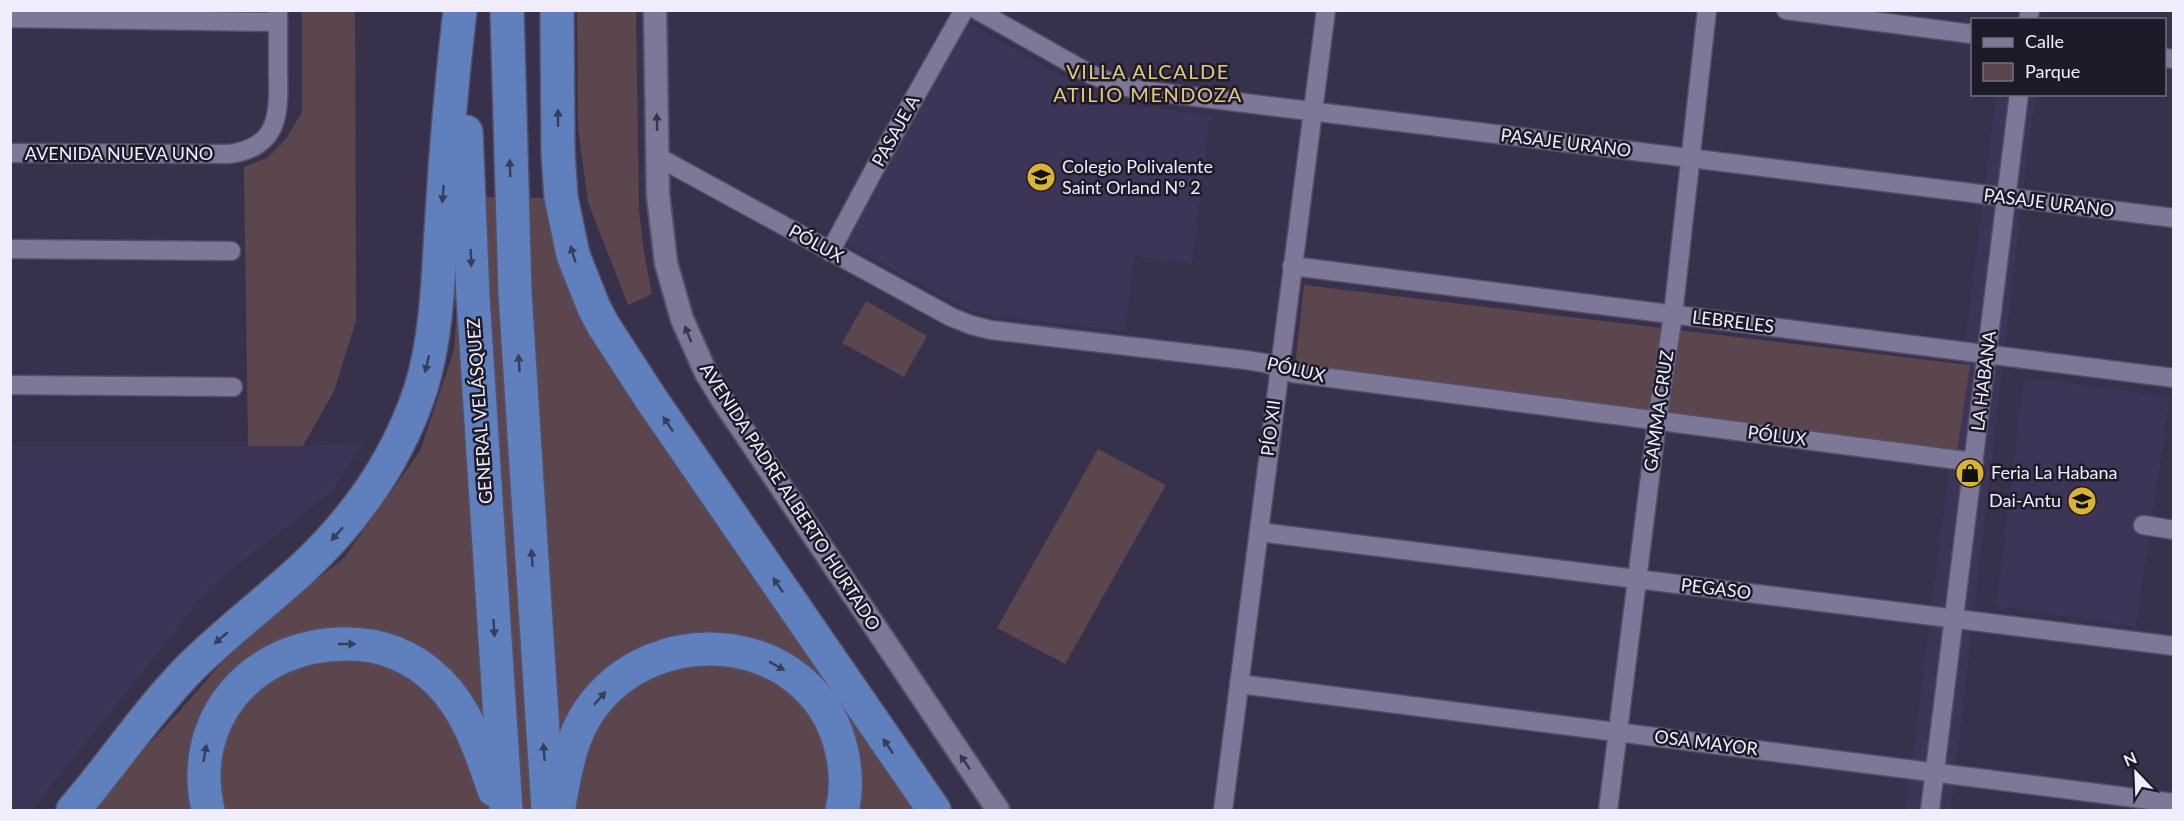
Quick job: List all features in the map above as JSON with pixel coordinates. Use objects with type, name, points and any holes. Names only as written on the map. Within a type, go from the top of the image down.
[{"type":"highway","points":[[72,810],[135,730],[181,678],[210,648],[300,572],[345,526],[376,484],[402,437],[421,387],[433,333],[445,164],[461,10]]},
{"type":"highway","name":"GENERAL VELÁSQUEZ","points":[[461,10],[473,297],[506,810]]},
{"type":"highway","points":[[507,10],[515,293],[548,810]]},
{"type":"highway","points":[[557,10],[558,153],[561,197],[573,255],[594,308],[645,390],[934,810]]},
{"type":"highway","points":[[208,810],[203,776],[207,743],[221,711],[242,684],[270,662],[286,654],[321,645],[356,644],[374,646],[407,658],[423,668],[445,689],[462,713],[474,736],[501,810]]},
{"type":"highway","points":[[558,810],[572,747],[585,720],[601,697],[614,683],[646,662],[664,655],[701,649],[736,651],[772,662],[797,679],[816,698],[834,726],[840,742],[845,783],[842,810]]},
{"type":"street","name":"AVENIDA PADRE ALBERTO HURTADO","points":[[655,10],[658,195],[666,263],[682,319],[706,373],[998,810]]},
{"type":"street","name":"PASAJE A","points":[[830,252],[964,10]]},
{"type":"street","name":"PASAJE URANO","points":[[978,10],[1090,74],[1118,85],[1140,90],[2174,218]]},
{"type":"street","name":"PÍO XII","points":[[1223,810],[1326,10]]},
{"type":"street","name":"GAMMA CRUZ","points":[[1608,810],[1672,315],[1707,10]]},
{"type":"street","points":[[1786,10],[1971,34]]},
{"type":"street","points":[[10,18],[278,16]]},
{"type":"street","name":"AVENIDA NUEVA UNO","points":[[10,153],[240,153],[261,141],[268,134],[277,117],[279,108],[278,16]]},
{"type":"street","name":"LA HABANA","points":[[1930,810],[2019,96]]},
{"type":"street","name":"PÓLUX","points":[[658,157],[951,317],[991,330],[1246,360],[1265,363],[1293,373],[1974,462]]},
{"type":"street","points":[[10,249],[231,251]]},
{"type":"street","name":"LEBRELES","points":[[1292,266],[2174,378]]},
{"type":"street","points":[[10,385],[232,387]]},
{"type":"street","points":[[2143,525],[2174,530]]},
{"type":"street","name":"PEGASO","points":[[1258,532],[2174,646]]},
{"type":"street","name":"OSA MAYOR","points":[[1239,684],[2174,803]]},
{"type":"shaded area","name":"Colegio Polivalente Saint Orland Nº 2","points":[[967,22],[1100,98],[1116,103],[1210,115],[1192,264],[1135,256],[1125,331],[1004,317],[969,310],[849,246],[846,239]]},
{"type":"shaded area","name":"Feria La Habana","points":[[1996,96],[2036,96],[1951,810],[1906,810]]},
{"type":"shaded area","name":"Dai-Antu","points":[[2024,378],[2170,396],[2136,626],[1996,606]]},
{"type":"shaded area","points":[[364,442],[332,491],[210,586],[32,810],[11,810],[11,446],[303,446]]},
{"type":"green space","points":[[302,11],[355,11],[356,321],[334,391],[303,446],[248,446],[244,167],[267,158],[286,139],[302,112]]},
{"type":"green space","points":[[577,11],[636,11],[639,211],[652,294],[628,305],[588,202],[578,128]]},
{"type":"green space","points":[[465,197],[548,198],[554,236],[921,810],[87,810],[178,713],[244,637],[344,558],[420,451],[454,350]]},
{"type":"green space","points":[[1304,285],[1970,365],[1957,451],[1295,367]]},
{"type":"green space","points":[[866,301],[927,336],[904,377],[842,343]]},
{"type":"green space","points":[[1098,449],[1166,485],[1065,664],[997,628]]},
{"type":"place","name":"Colegio Polivalente Saint Orland Nº 2","points":[[1041,177]]},
{"type":"place","name":"Feria La Habana","points":[[1970,473]]},
{"type":"place","name":"Dai-Antu","points":[[2082,501]]},
{"type":"district","name":"VILLA ALCALDE ATILIO MENDOZA","points":[[1148,84]]}]
